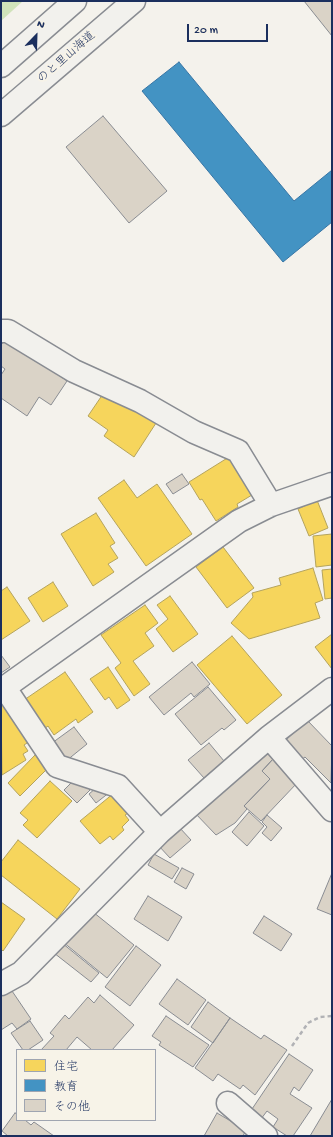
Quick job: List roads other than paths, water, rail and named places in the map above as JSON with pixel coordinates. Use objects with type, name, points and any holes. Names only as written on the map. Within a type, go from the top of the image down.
[{"type":"main road","points":[[1,66],[75,1]]},
{"type":"main road","name":"のと里山海道","points":[[1,116],[134,1]]},
{"type":"main road","points":[[1,331],[8,331],[74,371],[140,401],[194,432],[238,451],[271,505]]},
{"type":"main road","points":[[160,832],[118,786],[57,766],[3,689],[239,521],[271,505],[332,484]]},
{"type":"main road","points":[[1,984],[21,973],[160,832],[269,737],[332,689]]},
{"type":"main road","points":[[269,737],[332,810]]},
{"type":"main road","points":[[228,1103],[266,1136]]}]
